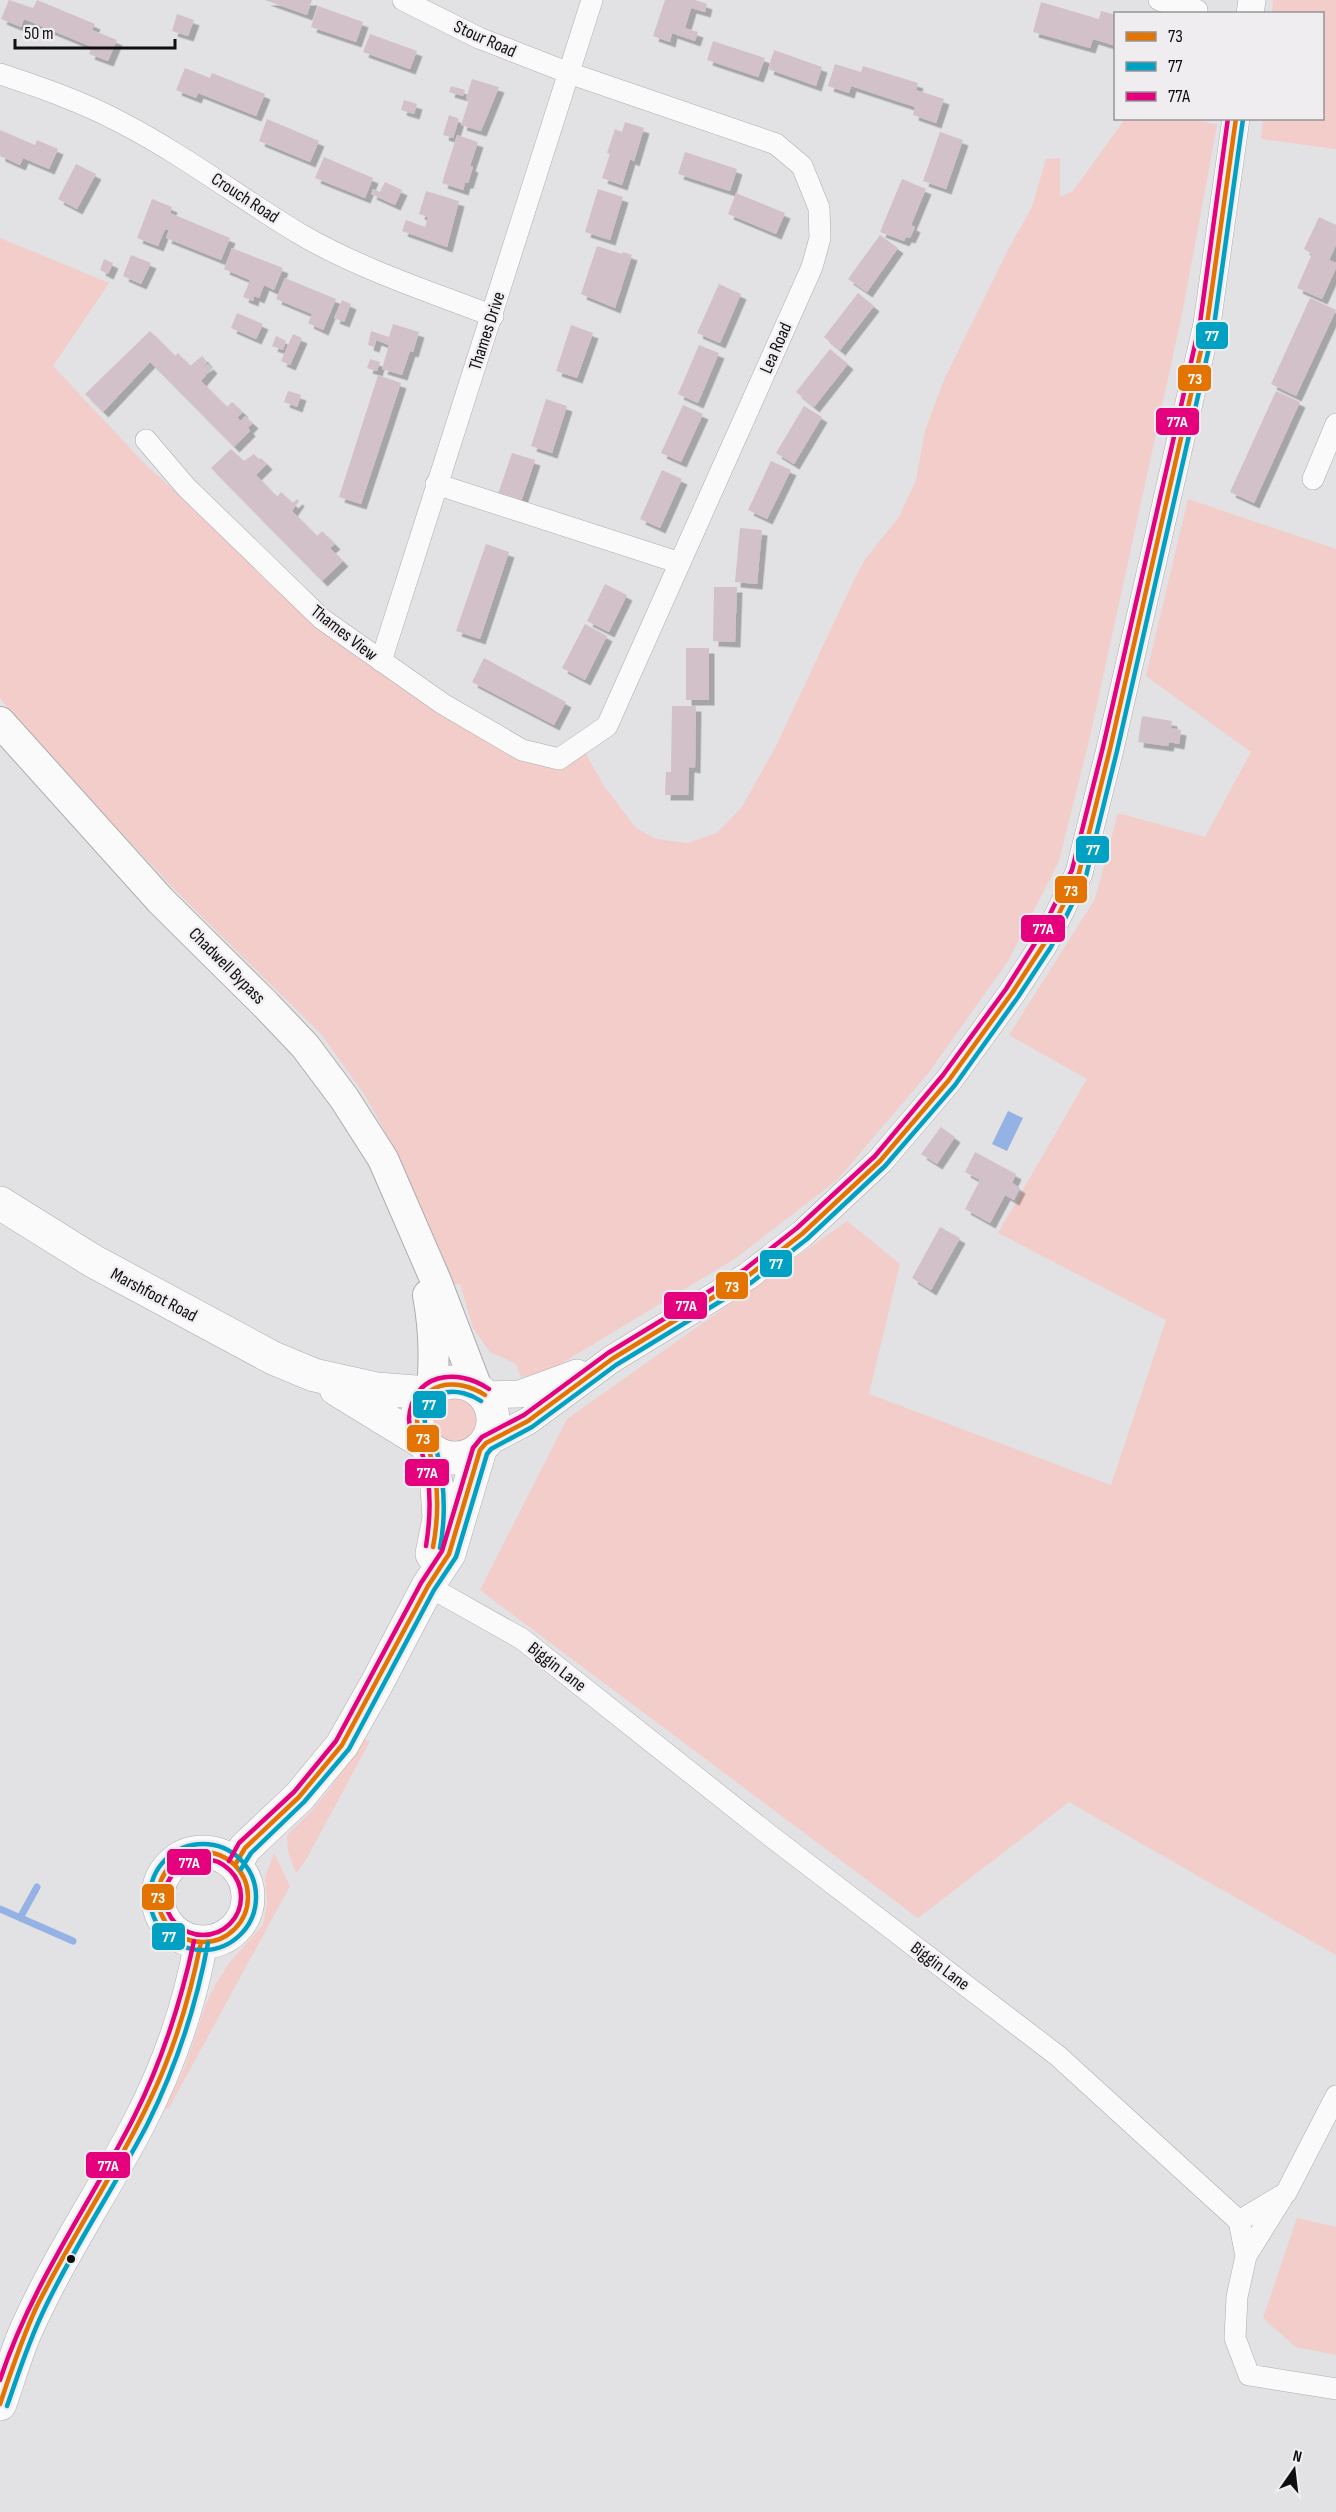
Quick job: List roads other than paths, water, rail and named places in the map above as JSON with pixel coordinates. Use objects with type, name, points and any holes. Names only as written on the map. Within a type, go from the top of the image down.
[{"type":"main road","name":"Chadwell Bypass","points":[[0,722],[162,901],[305,1046],[344,1098],[383,1159],[481,1392]]},
{"type":"main road","name":"Marshfoot Road","points":[[0,1203],[93,1262],[257,1350],[314,1375],[426,1445]]},
{"type":"main road","name":"Chadwell Bypass","points":[[417,1236],[432,1316],[435,1359],[430,1391]]},
{"type":"main road","name":"Marshfoot Road","points":[[314,1375],[377,1389],[430,1391]]},
{"type":"main road","points":[[235,1864],[245,1848],[299,1797],[342,1745],[428,1586],[449,1554],[483,1447],[494,1422],[490,1404],[481,1392],[457,1382],[445,1383],[430,1391],[422,1401],[417,1418],[418,1428],[426,1445],[437,1487],[439,1518],[428,1586]]},
{"type":"main road","points":[[426,1445],[438,1454],[452,1458],[465,1457],[483,1447]]},
{"type":"main road","points":[[194,1852],[209,1852],[224,1856],[235,1864],[244,1877],[248,1891],[247,1906],[242,1920],[232,1931],[219,1939],[201,1942],[189,1941],[178,1935],[161,1916],[158,1891],[162,1878],[170,1866],[181,1857],[194,1852]]},
{"type":"main road","points":[[0,2404],[24,2336],[46,2289],[119,2160],[153,2093],[182,2017],[197,1968],[201,1942]]},
{"type":"street","name":"Stour Road","points":[[403,0],[479,38],[569,73]]},
{"type":"street","name":"Thames Drive","points":[[381,661],[592,0]]},
{"type":"street","points":[[1159,0],[1197,10]]},
{"type":"street","name":"Lea Road","points":[[569,73],[776,144],[802,166],[819,208],[820,238],[812,267],[607,726],[581,744]]},
{"type":"street","name":"Crouch Road","points":[[0,74],[74,99],[123,123],[219,180],[302,235],[384,275],[493,316]]},
{"type":"street","points":[[483,1447],[528,1421],[612,1359],[748,1276],[802,1234],[852,1190],[880,1161],[949,1080],[1012,993],[1044,944],[1079,873],[1110,749],[1207,324],[1236,120]]},
{"type":"street","points":[[1313,479],[1336,424]]},
{"type":"street","name":"Thames View","points":[[146,440],[186,487],[291,590],[322,619],[381,661],[443,704],[522,750],[559,759],[581,744]]},
{"type":"street","points":[[436,484],[680,562]]},
{"type":"street","points":[[481,1392],[520,1394],[558,1382],[612,1359]]},
{"type":"street","name":"Biggin Lane","points":[[428,1586],[522,1639],[768,1834],[1058,2056],[1239,2221]]},
{"type":"street","points":[[1336,2096],[1286,2193],[1246,2256],[1237,2296],[1235,2338],[1249,2375],[1336,2389]]},
{"type":"street","points":[[1246,2256],[1239,2221],[1286,2193]]},
{"type":"water","points":[[1008,1111],[1023,1118],[1007,1151],[992,1144]]},
{"type":"waterway","points":[[20,1918],[37,1887]]},
{"type":"waterway","points":[[0,1909],[73,1941]]}]
